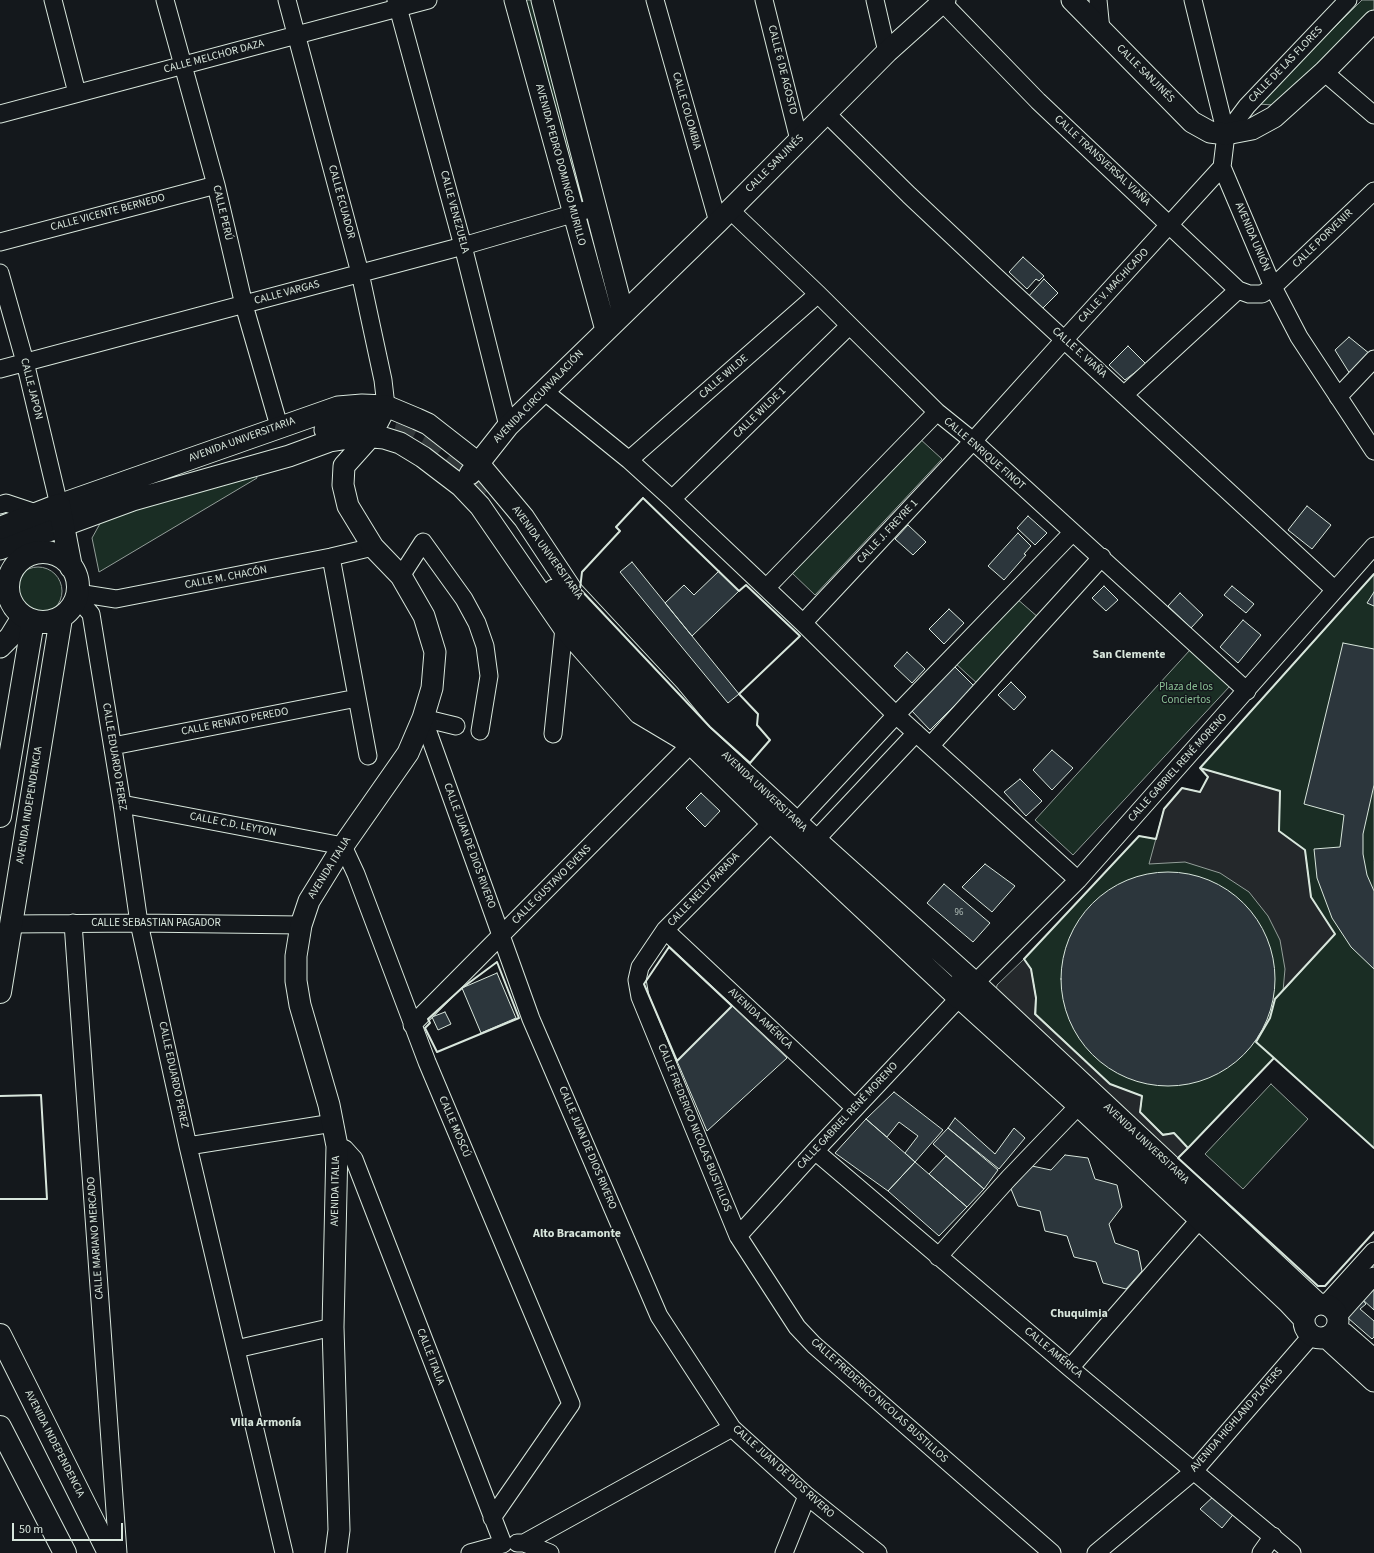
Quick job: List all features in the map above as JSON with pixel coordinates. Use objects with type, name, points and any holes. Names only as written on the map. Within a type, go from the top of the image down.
[{"type":"highway","name":"AVENIDA UNIVERSITARIA","points":[[0,528],[39,524],[61,515]]},
{"type":"highway","points":[[16,609],[51,621],[61,618],[68,612],[77,595],[78,582],[71,567],[61,515]]},
{"type":"highway","points":[[0,816],[16,609],[8,590],[8,579],[19,561],[28,555],[38,552],[49,552],[59,556],[71,567]]},
{"type":"highway","name":"AVENIDA INDEPENDENCIA","points":[[0,992],[61,618]]},
{"type":"highway","name":"AVENIDA INDEPENDENCIA","points":[[0,1336],[109,1553]]},
{"type":"highway","points":[[0,1427],[65,1553]]},
{"type":"main road","name":"AVENIDA PEDRO DOMINGO MURILLO","points":[[515,0],[606,330]]},
{"type":"main road","points":[[542,0],[623,314]]},
{"type":"main road","name":"CALLE SANJINÉS","points":[[1072,0],[1192,122],[1210,132],[1226,134]]},
{"type":"main road","name":"CALLE SANJINÉS","points":[[606,330],[724,216],[887,52],[944,1]]},
{"type":"main road","points":[[1226,134],[1252,129],[1274,117],[1324,72],[1374,21]]},
{"type":"main road","name":"AVENIDA CIRCUNVALACIÓN","points":[[461,486],[508,426],[606,330]]},
{"type":"main road","name":"AVENIDA UNIVERSITARIA","points":[[61,515],[151,474],[279,426],[338,407],[362,405],[386,406],[428,424],[478,463],[524,518],[573,592],[669,695],[697,740],[810,847],[959,997],[1085,1099]]},
{"type":"main road","points":[[344,466],[367,428],[386,406]]},
{"type":"main road","points":[[151,474],[224,460],[367,428]]},
{"type":"main road","name":"AVENIDA UNIVERSITARIA","points":[[61,515],[133,500],[288,456],[330,442],[362,436],[367,428],[384,438],[400,443],[423,457],[461,486],[480,506],[564,628],[639,713],[697,740]]},
{"type":"main road","points":[[330,442],[340,449],[344,466]]},
{"type":"main road","points":[[133,500],[224,460]]},
{"type":"main road","name":"AVENIDA ITALIA","points":[[336,1553],[339,1530],[333,1327],[337,1146],[331,1114],[300,1005],[296,981],[296,956],[301,925],[309,901],[343,846],[408,753],[423,718],[432,688],[435,652],[424,616],[401,576],[373,547],[348,506],[343,485],[344,466]]},
{"type":"main road","points":[[487,494],[567,608],[659,706],[697,740]]},
{"type":"main road","points":[[19,561],[39,524]]},
{"type":"main road","name":"AVENIDA UNIVERSITARIA","points":[[0,549],[39,524]]},
{"type":"main road","points":[[0,648],[10,637],[16,609]]},
{"type":"main road","name":"AVENIDA UNIVERSITARIA","points":[[810,847],[975,982],[1085,1099],[1206,1213],[1288,1302],[1340,1330],[1374,1360]]},
{"type":"main road","points":[[959,997],[969,1001],[975,997],[978,990],[975,982]]},
{"type":"main road","name":"AVENIDA UNIVERSITARIA","points":[[1323,1320],[1374,1381]]},
{"type":"street","points":[[53,0],[77,93]]},
{"type":"street","name":"CALLE PERÚ","points":[[165,0],[216,185],[244,305],[279,426]]},
{"type":"street","name":"CALLE ECUADOR","points":[[287,0],[360,274],[383,380],[386,406]]},
{"type":"street","name":"CALLE MELCHOR DAZA","points":[[0,114],[296,35],[397,4],[428,0]]},
{"type":"street","name":"CALLE COLOMBIA","points":[[655,0],[724,216]]},
{"type":"street","name":"CALLE 6 DE AGOSTO","points":[[764,0],[800,140]]},
{"type":"street","points":[[875,0],[887,52]]},
{"type":"street","points":[[1098,0],[1101,30]]},
{"type":"street","name":"AVENIDA UNIÓN","points":[[1193,0],[1226,134],[1222,167],[1273,287],[1299,337],[1374,451]]},
{"type":"street","name":"CALLE DE LAS FLORES","points":[[1226,134],[1247,106],[1348,0]]},
{"type":"street","name":"CALLE TRANSVERSAL VIAÑA","points":[[944,1],[1038,100],[1238,290]]},
{"type":"street","name":"CALLE VENEZUELA","points":[[397,4],[464,246],[508,426]]},
{"type":"street","points":[[1324,72],[1374,115]]},
{"type":"street","name":"CALLE E. VIAÑA","points":[[826,113],[909,195],[1335,590]]},
{"type":"street","name":"CALLE V. MACHICADO","points":[[974,442],[1064,340],[1171,225],[1222,167]]},
{"type":"street","name":"CALLE VICENTE BERNEDO","points":[[0,242],[216,185]]},
{"type":"street","name":"CALLE PORVENIR","points":[[1273,287],[1374,191]]},
{"type":"street","name":"CALLE VARGAS","points":[[0,368],[464,246],[596,207]]},
{"type":"street","name":"CALLE ENRIQUE FINOT","points":[[724,216],[818,294],[936,412],[974,442],[1072,533],[1102,557],[1247,691]]},
{"type":"street","name":"CALLE JAPON","points":[[0,273],[25,362],[61,515]]},
{"type":"street","points":[[1125,394],[1238,290],[1249,294],[1262,294],[1273,287]]},
{"type":"street","name":"CALLE WILDE","points":[[630,460],[818,294]]},
{"type":"street","name":"CALLE WILDE 1","points":[[672,499],[849,326]]},
{"type":"street","points":[[1338,397],[1374,359]]},
{"type":"street","points":[[544,391],[630,460],[803,623],[896,715],[931,745],[1078,880]]},
{"type":"street","points":[[766,588],[936,412]]},
{"type":"street","name":"CALLE J. FREYRE 1","points":[[803,623],[974,442]]},
{"type":"street","points":[[0,505],[6,503],[39,524]]},
{"type":"street","name":"CALLE NELLY PARADA","points":[[637,980],[640,966],[665,930],[784,822],[896,715],[1072,533]]},
{"type":"street","points":[[401,576],[424,542],[464,599],[477,623],[485,646],[489,676],[480,731]]},
{"type":"street","name":"CALLE GABRIEL RENÉ MORENO","points":[[975,982],[1078,880],[1374,546]]},
{"type":"street","name":"CALLE M. CHACÓN","points":[[77,595],[116,599],[331,557],[373,547]]},
{"type":"street","points":[[331,557],[368,756]]},
{"type":"street","points":[[931,745],[1102,557]]},
{"type":"street","name":"CALLE EDUARDO PEREZ","points":[[77,595],[91,614],[113,746],[139,923],[188,1146],[284,1553]]},
{"type":"street","points":[[554,734],[564,628]]},
{"type":"street","name":"CALLE RENATO PEREDO","points":[[113,746],[357,698]]},
{"type":"street","points":[[423,718],[456,726]]},
{"type":"street","name":"CALLE JUAN DE DIOS RIVERO","points":[[423,718],[531,1019],[659,1316],[732,1428],[807,1496],[878,1553]]},
{"type":"street","points":[[810,847],[916,733]]},
{"type":"street","name":"CALLE GUSTAVO EVENS","points":[[412,1026],[697,740]]},
{"type":"street","name":"CALLE C.D. LEYTON","points":[[122,804],[343,846]]},
{"type":"street","name":"CALLE MOSCÚ","points":[[343,846],[356,874],[412,1026],[571,1404],[492,1518]]},
{"type":"street","name":"CALLE MARIANO MERCADO","points":[[73,923],[118,1553]]},
{"type":"street","name":"CALLE SEBASTIAN PAGADOR","points":[[11,924],[139,923],[301,925]]},
{"type":"street","name":"AVENIDA AMÉRICA","points":[[665,930],[855,1108]]},
{"type":"street","name":"CALLE FREDERICO NICOLAS BUSTILLOS","points":[[637,980],[640,997],[738,1236],[797,1327],[814,1346],[1052,1553]]},
{"type":"street","name":"CALLE GABRIEL RENÉ MORENO","points":[[738,1236],[959,997]]},
{"type":"street","points":[[938,1257],[1008,1178],[1085,1099]]},
{"type":"street","points":[[188,1146],[331,1114]]},
{"type":"street","name":"CALLE ITALIA","points":[[337,1146],[345,1149],[354,1159],[503,1544]]},
{"type":"street","name":"CALLE AMÉRICA","points":[[815,1151],[938,1257],[1292,1553]]},
{"type":"street","points":[[1070,1368],[1206,1213]]},
{"type":"street","name":"AVENIDA HIGHLAND PLAYERS","points":[[1100,1550],[1194,1471],[1323,1320],[1374,1251]]},
{"type":"street","name":"AVENIDA HIGHLAND PLAYERS","points":[[1323,1320],[1374,1276]]},
{"type":"street","points":[[236,1349],[333,1327]]},
{"type":"street","points":[[524,1543],[732,1428]]},
{"type":"street","points":[[784,1553],[807,1496]]},
{"type":"street","points":[[1261,1553],[1273,1536]]},
{"type":"street","points":[[470,1553],[503,1544],[524,1543],[550,1553]]},
{"type":"green space","points":[[522,0],[535,0],[588,197],[576,200]]},
{"type":"green space","points":[[1362,0],[1374,0],[1374,11],[1273,105],[1258,104]]},
{"type":"green space","points":[[919,438],[942,459],[815,595],[792,573]]},
{"type":"green space","points":[[255,470],[257,478],[99,572],[92,538],[102,520]]},
{"type":"green space","points":[[33,567],[43,567],[52,571],[58,577],[61,582],[61,600],[52,611],[43,615],[33,615],[24,611],[18,605],[14,596],[14,586],[18,577],[24,571]]},
{"type":"green space","points":[[1374,574],[1374,1148],[1274,1058],[1188,1148],[1174,1133],[1163,1135],[1140,1112],[1142,1096],[1110,1084],[1035,1014],[1036,998],[1031,969],[1024,959],[1139,836],[1156,839],[1164,809],[1182,788],[1200,792],[1208,777],[1200,768]]},
{"type":"green space","points":[[1016,598],[1039,618],[979,685],[955,663]]},
{"type":"green space","name":"Plaza de los Conciertos","points":[[1190,650],[1230,686],[1073,855],[1035,820]]},
{"type":"green space","points":[[1271,1084],[1308,1119],[1243,1189],[1205,1154]]},
{"type":"shaded area","points":[[1200,768],[1280,791],[1279,831],[1305,850],[1311,897],[1335,934],[1283,991],[1285,969],[1280,940],[1268,916],[1249,892],[1220,873],[1185,862],[1149,864],[1164,809],[1182,788],[1200,792],[1208,777]]},
{"type":"shaded area","points":[[1024,959],[1031,969],[1036,998],[1036,1014],[1110,1084],[1142,1096],[1140,1112],[1163,1134],[1174,1133],[1188,1148],[1175,1160],[996,992],[997,985]]},
{"type":"building","points":[[1023,257],[1044,276],[1039,281],[1036,279],[1027,289],[1009,272]]},
{"type":"building","points":[[1044,279],[1058,293],[1040,311],[1027,298]]},
{"type":"building","points":[[1349,337],[1370,354],[1350,374],[1335,350]]},
{"type":"building","points":[[1128,346],[1146,364],[1125,380],[1109,365]]},
{"type":"building","points":[[1307,506],[1331,525],[1312,549],[1288,530]]},
{"type":"building","points":[[1028,516],[1047,533],[1035,545],[1017,528]]},
{"type":"building","points":[[908,525],[926,542],[913,555],[895,539]]},
{"type":"building","points":[[1018,533],[1031,546],[1024,554],[1026,555],[1004,580],[988,566]]},
{"type":"building","points":[[632,562],[739,694],[728,703],[620,572]]},
{"type":"building","points":[[719,571],[739,591],[692,636],[665,603],[684,585],[694,595]]},
{"type":"building","points":[[1104,586],[1118,600],[1106,611],[1092,598]]},
{"type":"building","points":[[1232,586],[1254,604],[1246,613],[1224,595]]},
{"type":"building","points":[[1374,592],[1374,606],[1367,603]]},
{"type":"building","points":[[1180,593],[1203,615],[1191,628],[1168,606]]},
{"type":"building","points":[[949,609],[964,623],[944,644],[929,629]]},
{"type":"building","points":[[1243,620],[1261,635],[1238,663],[1220,647]]},
{"type":"building","points":[[1343,643],[1374,649],[1374,785],[1363,834],[1363,854],[1367,875],[1374,891],[1374,969],[1351,947],[1332,918],[1317,878],[1314,849],[1340,847],[1344,815],[1304,804]]},
{"type":"building","points":[[907,652],[925,669],[912,683],[894,666]]},
{"type":"building","points":[[955,667],[974,686],[930,730],[911,710]]},
{"type":"building","points":[[1011,682],[1026,697],[1014,710],[998,695]]},
{"type":"building","points":[[1052,750],[1073,768],[1052,790],[1033,770]]},
{"type":"building","points":[[1020,779],[1042,801],[1026,816],[1004,792]]},
{"type":"building","points":[[701,793],[720,811],[705,827],[686,808]]},
{"type":"building","points":[[985,864],[1015,886],[992,912],[962,887]]},
{"type":"building","points":[[1168,872],[1189,874],[1209,880],[1227,890],[1244,903],[1257,920],[1267,938],[1273,958],[1275,979],[1273,1000],[1267,1020],[1257,1038],[1244,1055],[1227,1068],[1209,1078],[1189,1084],[1168,1086],[1147,1084],[1127,1078],[1109,1068],[1092,1055],[1079,1038],[1069,1020],[1063,1000],[1061,979],[1063,958],[1069,938],[1079,920],[1092,903],[1109,890],[1127,880],[1147,874]]},
{"type":"building","points":[[944,884],[990,923],[973,942],[927,903]]},
{"type":"building","points":[[497,973],[516,1018],[481,1033],[462,988]]},
{"type":"building","points":[[732,1006],[787,1058],[707,1131],[677,1061]]},
{"type":"building","points":[[445,1012],[451,1024],[438,1030],[432,1017]]},
{"type":"building","points":[[894,1092],[943,1130],[915,1162],[905,1153],[918,1136],[899,1122],[887,1137],[866,1119]]},
{"type":"building","points":[[955,1118],[995,1154],[1014,1128],[1025,1138],[999,1169],[948,1128]]},
{"type":"building","points":[[866,1119],[915,1162],[888,1191],[835,1153]]},
{"type":"building","points":[[948,1128],[998,1170],[984,1189],[933,1144]]},
{"type":"building","points":[[1065,1155],[1088,1158],[1095,1179],[1117,1185],[1122,1207],[1109,1224],[1115,1243],[1138,1251],[1142,1271],[1126,1289],[1103,1283],[1096,1262],[1074,1257],[1067,1236],[1045,1231],[1040,1211],[1018,1206],[1011,1189],[1032,1166],[1051,1170]]},
{"type":"building","points":[[946,1156],[984,1189],[967,1207],[929,1174]]},
{"type":"building","points":[[915,1162],[967,1207],[939,1236],[888,1191]]},
{"type":"building","points":[[1371,1287],[1374,1290],[1374,1310],[1361,1298]]},
{"type":"building","points":[[1361,1298],[1366,1304],[1360,1309],[1374,1321],[1374,1337],[1372,1339],[1348,1318],[1350,1308]]},
{"type":"building","points":[[1216,1494],[1236,1511],[1222,1528],[1200,1509]]},
{"type":"tunnel","points":[[365,420],[405,429],[436,445],[463,468],[487,494]]},
{"type":"wall","points":[[643,498],[739,591],[746,585],[800,636],[739,694],[758,714],[757,725],[770,740],[750,763],[710,727],[580,589],[582,572],[620,531],[616,527],[643,498]]},
{"type":"wall","points":[[1374,574],[1200,768],[1208,777],[1200,792],[1182,788],[1164,809],[1156,839],[1139,836],[1024,959],[1031,969],[1036,998],[1035,1014],[1110,1084],[1142,1096],[1140,1112],[1163,1135],[1174,1133],[1188,1148],[1274,1058],[1374,1148]]},
{"type":"wall","points":[[1200,768],[1280,791],[1279,831],[1305,850],[1311,897],[1335,934],[1275,999],[1270,1018],[1256,1042],[1274,1058]]},
{"type":"wall","points":[[669,947],[732,1006],[677,1061],[644,984],[669,947]]},
{"type":"wall","points":[[497,962],[519,1018],[437,1052],[425,1028],[430,1023],[428,1019],[462,988],[497,962]]},
{"type":"wall","points":[[0,1096],[41,1095],[47,1199],[0,1199]]},
{"type":"wall","points":[[1189,1147],[1178,1158],[1318,1286],[1325,1286],[1374,1232]]},
{"type":"district","name":"San Clemente","points":[[1129,655]]},
{"type":"district","name":"Alto Bracamonte","points":[[577,1234]]},
{"type":"district","name":"Chuquimia","points":[[1079,1314]]},
{"type":"district","name":"Villa Armonía","points":[[266,1423]]}]
